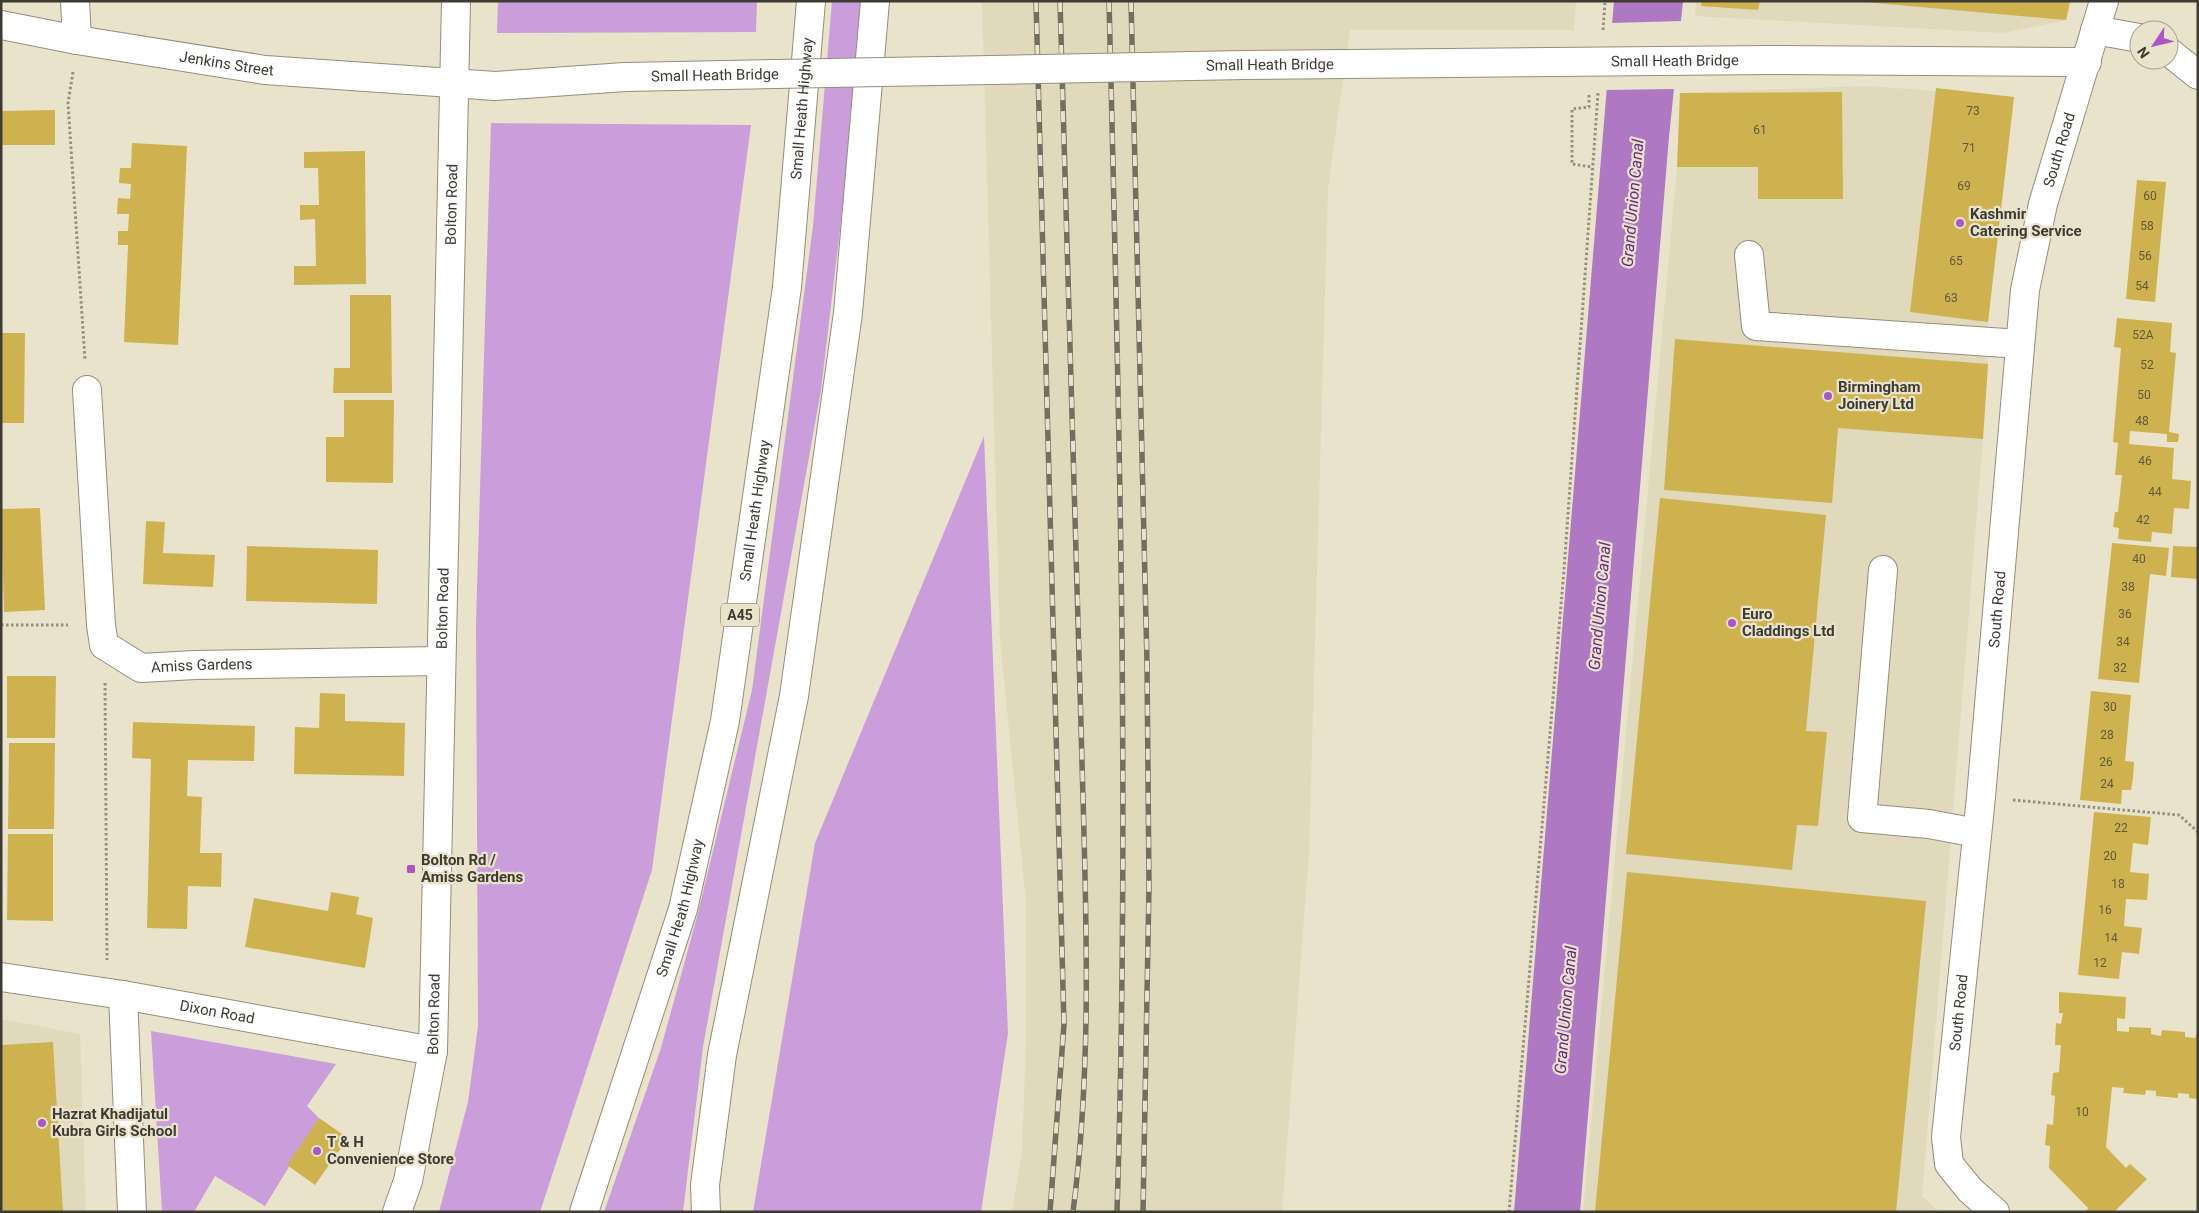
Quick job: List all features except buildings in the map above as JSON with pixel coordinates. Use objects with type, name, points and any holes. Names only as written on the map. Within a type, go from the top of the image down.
[{"type":"main road","points":[[75,1],[77,40]]},
{"type":"main road","name":"Bolton Road","points":[[398,1212],[408,1182],[433,1051],[456,1]]},
{"type":"main road","name":"Small Heath Highway","points":[[584,1212],[683,910],[724,721],[787,287],[811,1]]},
{"type":"main road","points":[[706,1212],[705,1185],[722,1055],[794,696],[848,314],[875,1]]},
{"type":"main road","name":"South Road","points":[[1995,1212],[1970,1190],[1949,1164],[1946,1137],[1978,833],[2025,290],[2043,204],[2104,1]]},
{"type":"main road","name":"Jenkins Street","points":[[1,25],[77,40],[265,70],[454,82]]},
{"type":"main road","points":[[2094,30],[2129,36]]},
{"type":"main road","name":"Small Heath Bridge","points":[[454,82],[494,86],[625,77],[1244,65],[1769,60],[2086,62]]},
{"type":"main road","points":[[2179,60],[2198,76]]},
{"type":"main road","points":[[1750,255],[1756,326],[2020,344]]},
{"type":"main road","points":[[87,390],[102,635]]},
{"type":"main road","points":[[1883,570],[1862,818],[1929,824],[1978,833]]},
{"type":"main road","name":"Amiss Gardens","points":[[102,635],[141,668],[205,665],[441,661]]},
{"type":"main road","name":"Dixon Road","points":[[1,977],[116,994],[433,1051]]},
{"type":"main road","points":[[116,994],[132,1212]]},
{"type":"path","points":[[1602,40],[1606,1]]},
{"type":"path","points":[[77,40],[68,103],[87,390]]},
{"type":"path","points":[[1509,1212],[1564,570],[1598,89]]},
{"type":"path","points":[[1588,96],[1589,107],[1572,109],[1572,164],[1592,167]]},
{"type":"path","points":[[1,626],[102,635],[116,994]]},
{"type":"path","points":[[1981,797],[2179,815],[2198,832]]},
{"type":"shaded area","points":[[498,1],[757,1],[756,32],[497,33]]},
{"type":"shaded area","points":[[832,1],[867,1],[821,390],[703,1047],[683,1212],[604,1212],[661,1048],[697,917],[752,690],[813,226]]},
{"type":"shaded area","points":[[982,1],[1576,1],[1574,30],[1350,30],[1328,188],[1309,852],[1282,1212],[1012,1212],[1022,1152],[1026,1040],[1026,902],[1000,639]]},
{"type":"shaded area","points":[[1696,1],[2072,1],[2066,20],[2002,33],[1695,16]]},
{"type":"shaded area","points":[[1869,86],[2014,97],[1988,322],[1988,364],[1983,439],[1922,1196],[1940,1212],[1583,1212],[1677,167],[1680,93]]},
{"type":"shaded area","points":[[491,123],[751,125],[652,870],[540,1212],[439,1212],[468,1102],[478,1026],[476,623]]},
{"type":"shaded area","points":[[984,436],[1008,1033],[981,1212],[753,1212],[815,843]]},
{"type":"shaded area","name":"Hazrat Khadijatul Kubra Girls School","points":[[1,1019],[80,1034],[86,1212],[1,1212]]},
{"type":"shaded area","points":[[151,1031],[336,1064],[307,1106],[319,1118],[265,1206],[215,1176],[194,1212],[162,1212]]},
{"type":"water","name":"Grand Union Canal","points":[[1614,1],[1683,1],[1669,137],[1580,1212],[1514,1212]]},
{"type":"pier","points":[[1683,21],[1676,89],[1605,90],[1610,23]]},
{"type":"railway","points":[[1036,1],[1064,1024],[1050,1212]]},
{"type":"railway","points":[[1060,1],[1086,908],[1084,1091],[1073,1212]]},
{"type":"railway","points":[[1109,1],[1122,606],[1123,909],[1117,1212]]},
{"type":"railway","points":[[1131,1],[1147,662],[1149,886],[1143,1212]]},
{"type":"place","name":"Kashmir Catering Service","points":[[1960,223]]},
{"type":"place","name":"Birmingham Joinery Ltd","points":[[1828,396]]},
{"type":"place","name":"Euro Claddings Ltd","points":[[1732,623]]},
{"type":"place","name":"Bolton Rd / Amiss Gardens","points":[[411,869]]},
{"type":"place","name":"Hazrat Khadijatul Kubra Girls School","points":[[42,1123]]},
{"type":"place","name":"T & H Convenience Store","points":[[317,1151]]}]
